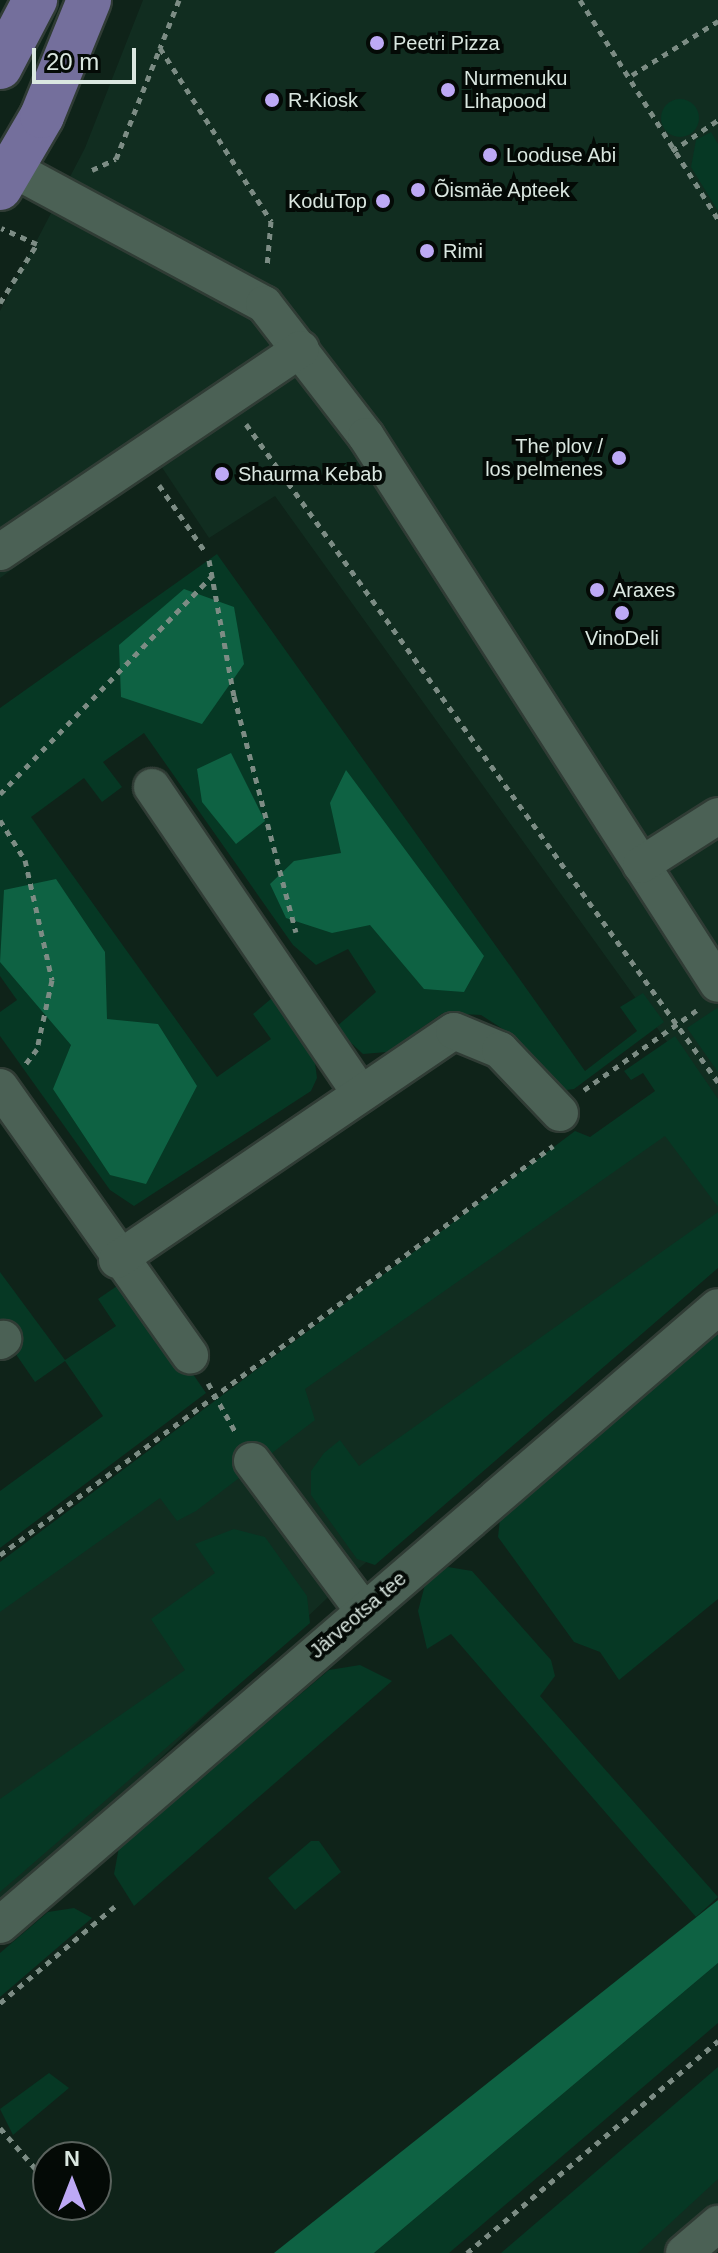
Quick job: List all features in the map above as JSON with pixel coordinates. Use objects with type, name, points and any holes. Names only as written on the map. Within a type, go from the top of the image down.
[{"type":"main road","points":[[0,67],[35,0]]},
{"type":"main road","points":[[4,195],[42,116],[89,0]]},
{"type":"street","points":[[4,195],[104,220],[264,304],[366,436],[717,983]]},
{"type":"street","points":[[0,552],[301,349]]},
{"type":"street","points":[[152,787],[361,1094]]},
{"type":"street","points":[[641,865],[718,816]]},
{"type":"street","points":[[117,1260],[454,1031],[500,1050],[560,1113]]},
{"type":"street","points":[[1,1089],[117,1260],[190,1355]]},
{"type":"street","name":"Järveotsa tee","points":[[0,1925],[718,1307]]},
{"type":"street","points":[[252,1461],[363,1610]]},
{"type":"street","points":[[684,2253],[718,2224]]},
{"type":"path","points":[[86,173],[116,159],[179,0]]},
{"type":"path","points":[[580,0],[632,75],[672,151],[718,219]]},
{"type":"path","points":[[632,75],[718,21]]},
{"type":"path","points":[[160,48],[271,221],[264,304]]},
{"type":"path","points":[[672,151],[718,120]]},
{"type":"path","points":[[0,303],[37,244],[4,195]]},
{"type":"path","points":[[241,417],[718,1082]]},
{"type":"path","points":[[154,478],[207,556],[234,696],[297,939]]},
{"type":"path","points":[[0,794],[212,575]]},
{"type":"path","points":[[0,820],[25,860],[52,980],[37,1049],[1,1089]]},
{"type":"path","points":[[0,1555],[214,1392],[558,1142],[560,1113],[712,1000],[717,983]]},
{"type":"path","points":[[190,1355],[252,1461]]},
{"type":"path","points":[[0,2003],[115,1906]]},
{"type":"path","points":[[467,2253],[718,2041]]},
{"type":"path","points":[[0,2128],[32,2165]]},
{"type":"shaded area","points":[[143,0],[718,0],[718,1258],[349,1577],[142,1776],[0,1900],[0,1565],[688,1071],[275,496],[209,538],[159,463],[0,578],[0,311],[85,148]]},
{"type":"shaded area","points":[[680,99],[694,104],[699,118],[694,132],[680,137],[666,132],[661,118],[666,104]]},
{"type":"shaded area","points":[[711,132],[718,144],[718,211],[691,167],[696,140]]},
{"type":"shaded area","points":[[217,554],[585,1071],[637,1031],[620,1007],[643,993],[664,1022],[574,1089],[559,1091],[509,1033],[481,1015],[443,1013],[387,1052],[363,1054],[335,1028],[376,992],[348,949],[316,965],[293,945],[144,733],[103,762],[122,787],[102,802],[84,778],[31,817],[217,1077],[271,1039],[253,1014],[272,998],[314,1055],[317,1078],[311,1091],[134,1206],[110,1190],[0,1036],[0,1012],[17,1000],[0,976],[0,708]]},
{"type":"shaded area","points":[[718,1009],[718,1072],[687,1028]]},
{"type":"shaded area","points":[[675,1036],[718,1099],[718,1207],[665,1136],[305,1389],[315,1420],[196,1511],[177,1521],[160,1498],[0,1612],[0,1562],[575,1131],[590,1137],[655,1091],[643,1073],[631,1080],[624,1071]]},
{"type":"shaded area","points":[[718,1212],[718,1268],[375,1565],[357,1559],[311,1495],[311,1471],[324,1453],[340,1440],[359,1466]]},
{"type":"shaded area","points":[[0,1272],[65,1360],[116,1326],[98,1299],[117,1286],[170,1359],[184,1361],[206,1393],[0,1548],[0,1491],[103,1416],[65,1361],[35,1382],[0,1331]]},
{"type":"shaded area","points":[[718,1332],[718,1599],[619,1680],[600,1652],[574,1642],[498,1537],[500,1519]]},
{"type":"shaded area","points":[[234,1529],[265,1537],[307,1596],[310,1623],[0,1892],[0,1799],[185,1670],[151,1619],[215,1573],[195,1544]]},
{"type":"shaded area","points":[[448,1567],[472,1571],[551,1660],[555,1676],[540,1696],[718,1897],[696,1917],[451,1634],[427,1649],[418,1611],[426,1581]]},
{"type":"shaded area","points":[[360,1665],[392,1681],[134,1906],[114,1874],[119,1847],[329,1670]]},
{"type":"shaded area","points":[[311,1841],[319,1841],[341,1872],[295,1910],[268,1878]]},
{"type":"shaded area","points":[[74,1908],[92,1918],[0,1997],[0,1953],[48,1912]]},
{"type":"shaded area","points":[[718,1963],[718,2023],[449,2253],[374,2253]]},
{"type":"shaded area","points":[[718,2067],[718,2179],[638,2253],[501,2253]]},
{"type":"shaded area","points":[[49,2073],[69,2088],[13,2135],[0,2109]]},
{"type":"shaded area","points":[[718,2159],[718,2253],[612,2253]]},
{"type":"green space","points":[[184,589],[234,607],[244,664],[202,724],[121,697],[119,645]]},
{"type":"green space","points":[[231,753],[265,821],[236,844],[202,802],[197,769]]},
{"type":"green space","points":[[346,770],[484,956],[464,992],[424,989],[370,925],[332,933],[286,918],[270,884],[294,861],[341,853],[330,803]]},
{"type":"green space","points":[[56,879],[105,952],[107,1019],[158,1024],[197,1086],[146,1184],[110,1175],[53,1089],[71,1045],[0,962],[4,890]]},
{"type":"green space","points":[[718,1900],[718,1963],[374,2253],[274,2253]]},
{"type":"place","name":"Peetri Pizza","points":[[377,43]]},
{"type":"place","name":"Nurmenuku Lihapood","points":[[448,90]]},
{"type":"place","name":"R-Kiosk","points":[[272,100]]},
{"type":"place","name":"Looduse Abi","points":[[490,155]]},
{"type":"place","name":"Õismäe Apteek","points":[[418,190]]},
{"type":"place","name":"KoduTop","points":[[383,201]]},
{"type":"place","name":"Rimi","points":[[427,251]]},
{"type":"place","name":"The plov / los pelmenes","points":[[619,458]]},
{"type":"place","name":"Shaurma Kebab","points":[[222,474]]},
{"type":"place","name":"Araxes","points":[[597,590]]},
{"type":"place","name":"VinoDeli","points":[[622,613]]}]
